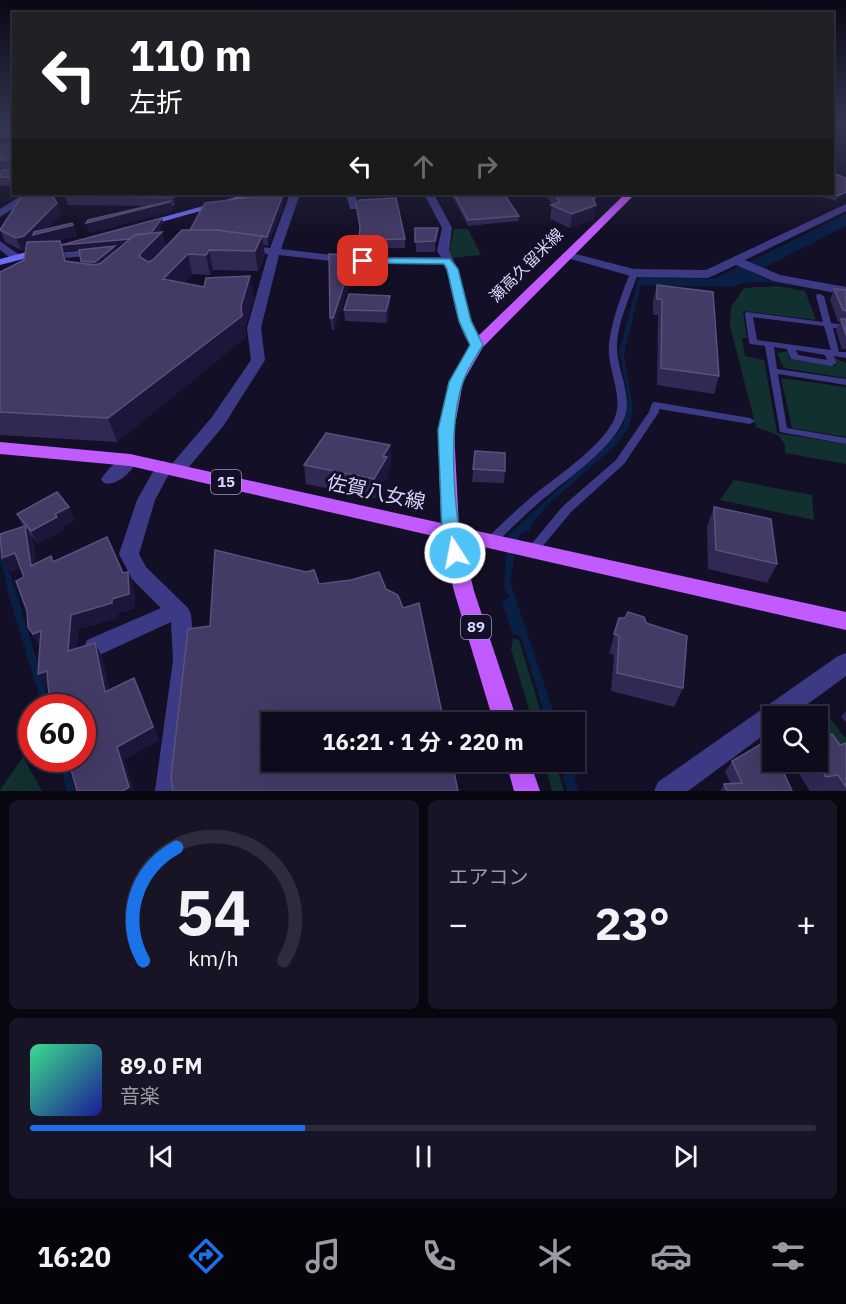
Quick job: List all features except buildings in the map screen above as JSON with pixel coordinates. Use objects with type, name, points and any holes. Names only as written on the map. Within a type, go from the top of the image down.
[{"type":"main road","points":[[134,226],[252,195]]},
{"type":"main road","name":"瀬高久留米線","points":[[502,712],[464,591],[450,530],[446,430],[456,382],[477,345],[629,195]]},
{"type":"main road","points":[[0,262],[79,242]]},
{"type":"main road","name":"佐賀八女線","points":[[0,448],[130,460],[170,468],[846,621]]},
{"type":"main road","points":[[521,772],[527,791]]},
{"type":"street","points":[[0,214],[28,195]]},
{"type":"street","points":[[168,791],[184,660],[181,614],[139,573],[129,554],[146,500],[170,468],[218,421],[258,360],[254,328],[274,252],[295,195]]},
{"type":"street","points":[[351,195],[354,207]]},
{"type":"street","points":[[430,195],[447,228],[443,251],[452,269],[465,321],[477,345]]},
{"type":"street","points":[[568,255],[633,273],[708,274],[846,207]]},
{"type":"street","points":[[0,244],[20,257],[75,261],[116,251]]},
{"type":"street","points":[[231,246],[378,262],[447,261]]},
{"type":"street","points":[[737,261],[777,278],[846,291]]},
{"type":"street","points":[[110,479],[130,460]]},
{"type":"street","points":[[95,647],[177,610]]},
{"type":"street","points":[[667,791],[846,663]]},
{"type":"lane","points":[[491,541],[527,506],[596,448],[614,429],[622,400],[616,377],[613,346],[633,273]]},
{"type":"lane","points":[[820,296],[826,325],[832,353],[832,363],[794,357],[791,348],[753,342],[749,314],[826,325],[846,327]]},
{"type":"lane","points":[[770,345],[783,430],[846,441]]},
{"type":"lane","points":[[832,353],[846,355]]},
{"type":"lane","points":[[773,371],[846,382]]},
{"type":"lane","points":[[533,550],[567,509],[620,462],[654,412],[655,405],[750,421]]},
{"type":"green space","points":[[454,229],[468,229],[481,255],[451,258],[449,253]]},
{"type":"green space","points":[[777,286],[805,291],[816,320],[743,311],[747,338],[742,338],[745,356],[764,360],[777,433],[846,444],[846,464],[785,453],[785,445],[779,436],[756,427],[730,326],[731,307],[744,288]]},
{"type":"green space","points":[[788,351],[790,359],[836,366],[834,358],[846,363],[846,378],[784,368],[777,353]]},
{"type":"green space","points":[[781,378],[846,387],[846,437],[792,428]]},
{"type":"green space","points":[[734,480],[812,495],[814,520],[720,500]]},
{"type":"green space","points":[[513,638],[519,640],[541,712],[530,712],[511,649]]},
{"type":"green space","points":[[828,716],[846,739],[846,749],[828,749]]},
{"type":"green space","points":[[18,764],[18,772],[31,772],[42,791],[0,791]]},
{"type":"green space","points":[[547,772],[558,772],[564,791],[552,791]]},
{"type":"water","points":[[846,214],[846,226],[763,268],[749,262]]},
{"type":"water","points":[[740,266],[770,281],[846,296],[755,282],[743,283],[734,287],[641,285],[624,354],[633,407],[629,427],[617,444],[551,502],[534,521],[529,532],[525,531],[519,537],[510,581],[553,712],[544,712],[521,637],[512,633],[502,602],[509,597],[504,586],[508,535],[597,454],[623,427],[628,398],[619,351],[639,277],[714,279]]},
{"type":"water","points":[[562,772],[573,772],[579,791],[567,791]]},
{"type":"waterway","points":[[0,550],[12,590]]},
{"type":"waterway","points":[[11,589],[43,694]]},
{"type":"waterway","points":[[66,772],[71,791]]},
{"type":"route","points":[[363,261],[447,261],[452,269],[465,321],[477,345],[456,382],[446,430],[450,530],[455,553]]}]
